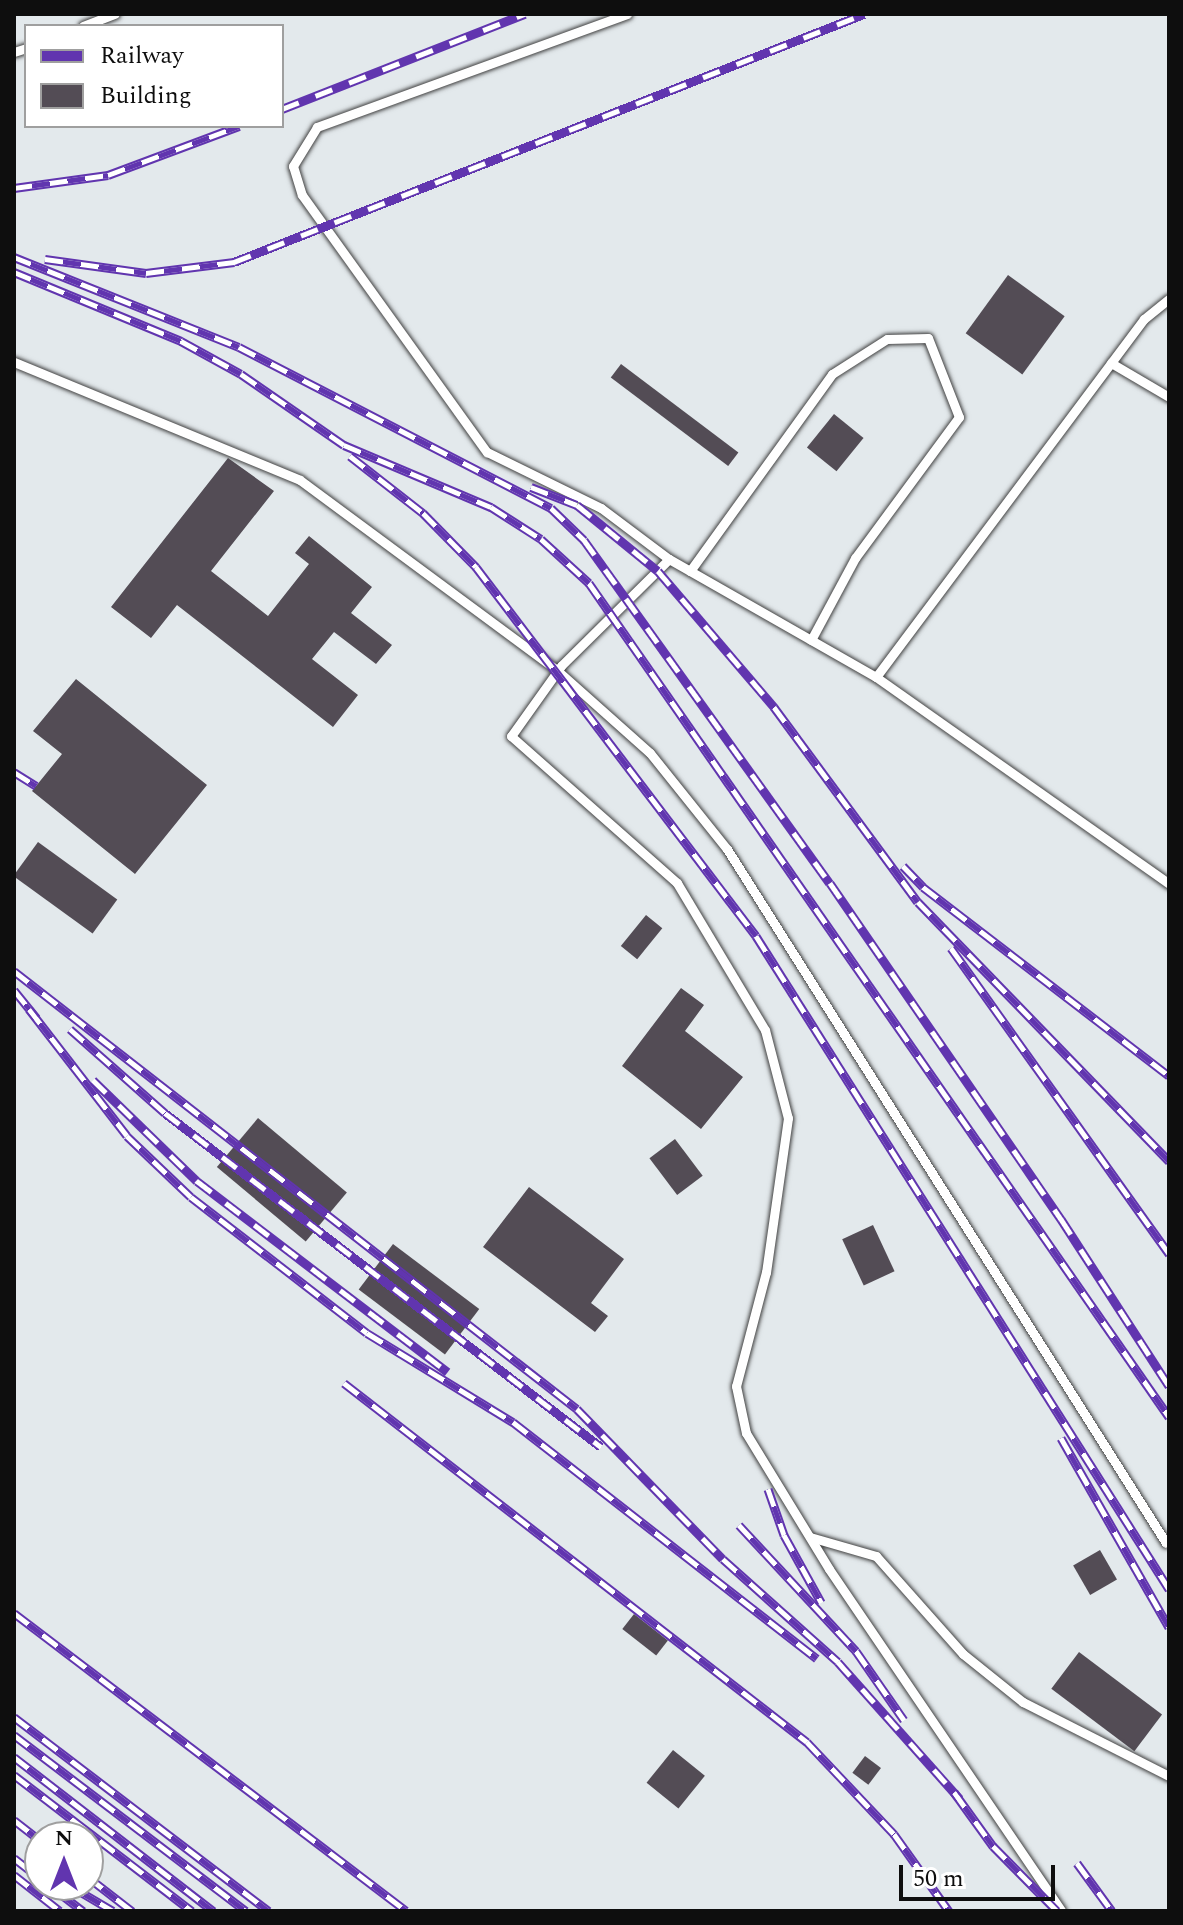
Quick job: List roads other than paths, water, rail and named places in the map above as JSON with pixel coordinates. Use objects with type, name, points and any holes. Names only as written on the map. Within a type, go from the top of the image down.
[{"type":"lane","points":[[88,24],[115,14]]},
{"type":"lane","points":[[627,14],[317,127],[293,166],[302,195],[487,452],[601,508],[669,559],[876,677],[1169,884]]},
{"type":"lane","points":[[876,677],[1144,319],[1169,299]]},
{"type":"lane","points":[[690,571],[832,374],[887,339],[928,338],[959,417],[855,558],[811,640]]},
{"type":"lane","points":[[14,362],[300,480],[558,671],[650,753],[727,849],[1168,1544]]},
{"type":"lane","points":[[1111,363],[1169,397]]},
{"type":"lane","points":[[669,559],[558,671],[511,736],[677,883],[765,1030],[788,1118],[766,1272],[736,1386],[746,1433],[809,1536],[1061,1911]]},
{"type":"lane","points":[[809,1536],[876,1556],[963,1654],[1023,1702],[1169,1776]]},
{"type":"railway","points":[[284,108],[525,14]]},
{"type":"railway","points":[[45,259],[146,273],[234,262],[864,14]]},
{"type":"railway","points":[[14,188],[108,175],[234,128]]},
{"type":"railway","points":[[14,257],[239,347],[551,508],[584,540],[830,883],[1061,1219],[1169,1386]]},
{"type":"railway","points":[[14,272],[181,341],[241,374],[344,445],[491,507],[541,539],[589,583],[1169,1417]]},
{"type":"railway","points":[[350,456],[423,513],[476,567],[756,936],[1169,1589]]},
{"type":"railway","points":[[531,487],[577,505],[658,571],[774,707],[918,902],[1169,1161]]},
{"type":"railway","points":[[14,772],[36,786]]},
{"type":"railway","points":[[903,866],[923,887],[1169,1076]]},
{"type":"railway","points":[[951,948],[1169,1254]]},
{"type":"railway","points":[[14,971],[577,1409],[723,1559],[838,1662],[960,1799]]},
{"type":"railway","points":[[14,990],[37,1018]]},
{"type":"railway","points":[[29,1009],[127,1136],[191,1197],[367,1333],[513,1422],[817,1659]]},
{"type":"railway","points":[[70,1029],[165,1113],[601,1447]]},
{"type":"railway","points":[[93,1080],[197,1181],[448,1372]]},
{"type":"railway","points":[[344,1383],[807,1742],[894,1834],[949,1911]]},
{"type":"railway","points":[[1061,1438],[1169,1627]]},
{"type":"railway","points":[[768,1489],[784,1535],[821,1602]]},
{"type":"railway","points":[[739,1525],[856,1651],[904,1720]]},
{"type":"railway","points":[[14,1613],[406,1911]]},
{"type":"railway","points":[[14,1717],[269,1911]]},
{"type":"railway","points":[[14,1735],[246,1911]]},
{"type":"railway","points":[[14,1757],[213,1911]]},
{"type":"railway","points":[[14,1775],[192,1911]]},
{"type":"railway","points":[[954,1792],[993,1846],[1057,1911]]},
{"type":"railway","points":[[14,1820],[24,1828]]},
{"type":"railway","points":[[14,1858],[24,1866]]},
{"type":"railway","points":[[1077,1863],[1112,1911]]},
{"type":"railway","points":[[14,1875],[60,1911]]},
{"type":"railway","points":[[104,1889],[132,1911]]},
{"type":"railway","points":[[70,1901],[83,1911]]},
{"type":"railway","points":[[96,1901],[113,1911]]}]
